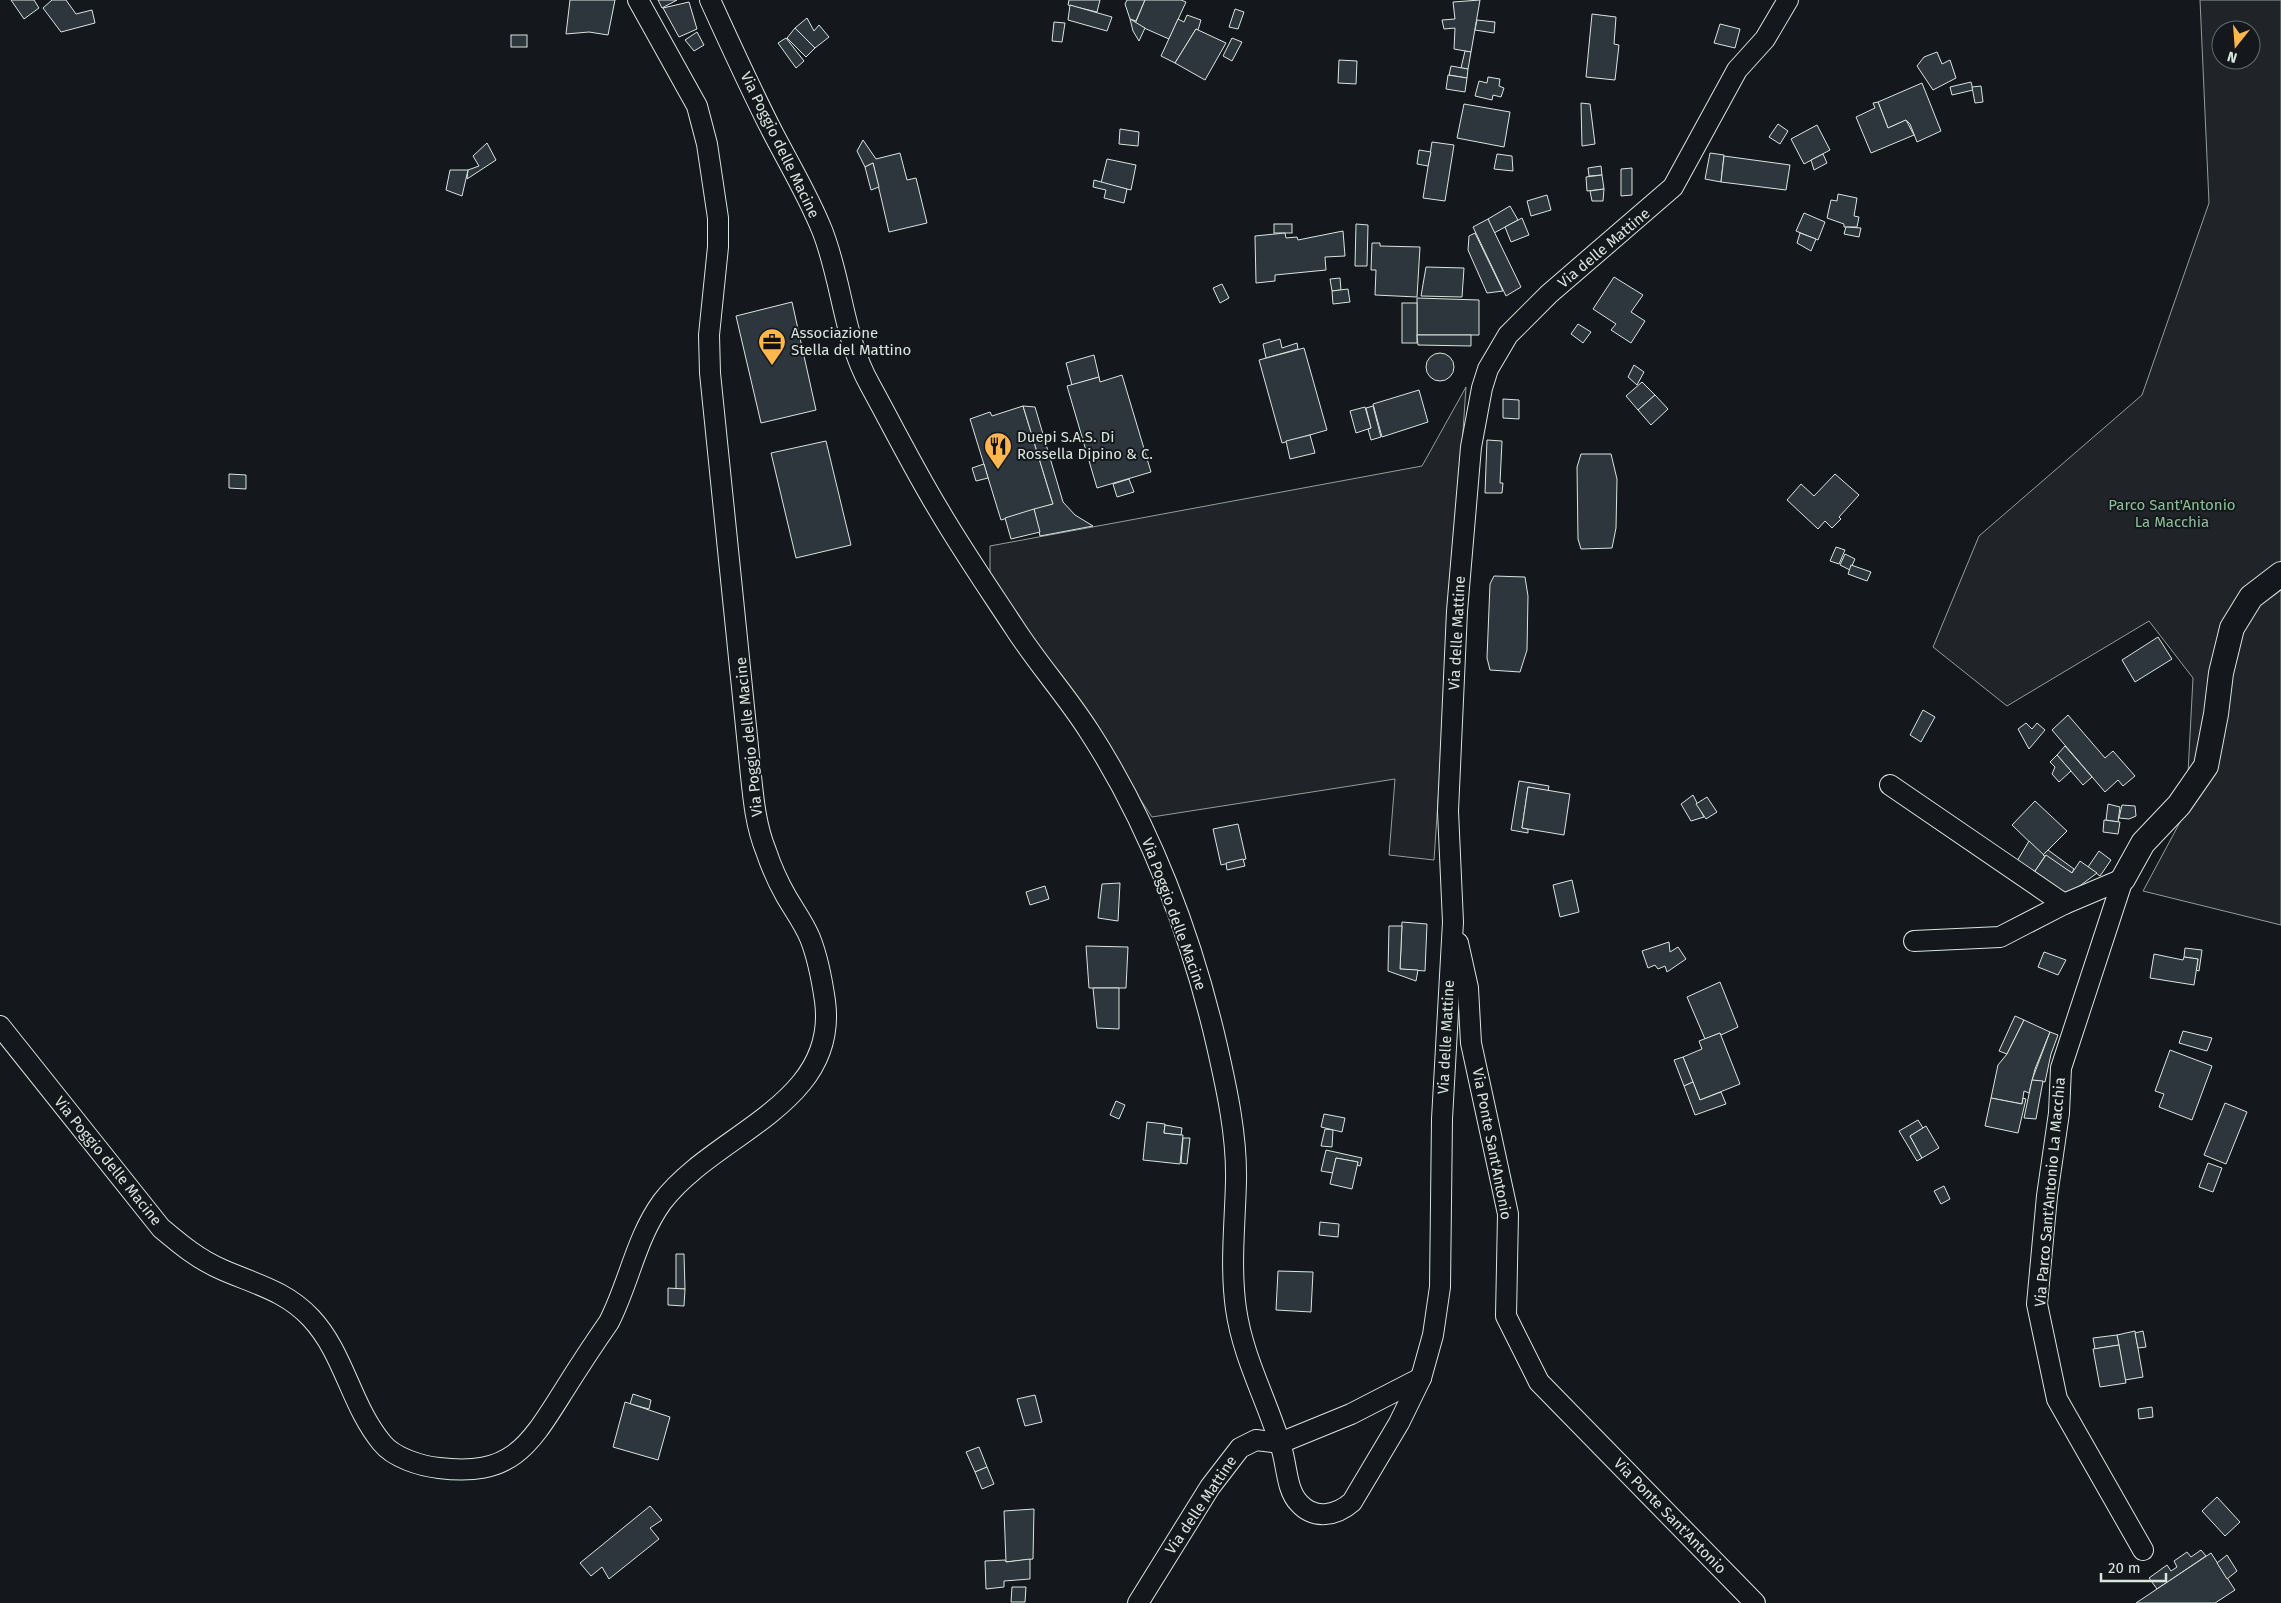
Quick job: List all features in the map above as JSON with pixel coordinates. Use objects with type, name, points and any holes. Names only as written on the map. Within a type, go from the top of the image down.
[{"type":"street","name":"Via Poggio delle Macine","points":[[0,1026],[160,1228],[191,1253],[221,1270],[270,1287],[312,1318],[326,1338],[369,1424],[382,1444],[396,1454],[414,1462],[434,1468],[456,1470],[499,1464],[516,1454],[536,1436],[609,1322],[650,1220],[664,1200],[684,1176],[786,1100],[812,1070],[823,1046],[826,1024],[820,974],[811,940],[785,894],[766,852],[754,806],[710,373],[709,335],[718,247],[715,192],[697,106],[638,0]]},
{"type":"street","name":"Via Poggio delle Macine","points":[[710,0],[773,133],[801,182],[824,236],[852,342],[866,379],[940,512],[1016,631],[1089,730],[1143,830],[1173,902],[1197,973],[1217,1046],[1233,1134],[1236,1177],[1232,1257],[1241,1336],[1250,1366],[1281,1446]]},
{"type":"street","name":"Via delle Mattine","points":[[1281,1446],[1293,1494],[1299,1504],[1309,1511],[1320,1515],[1332,1514],[1343,1510],[1352,1502],[1400,1423],[1421,1378],[1432,1335],[1440,1287],[1442,1119],[1453,922],[1448,811],[1458,611],[1470,447],[1488,369],[1508,335],[1577,270],[1673,187],[1737,70],[1765,39],[1788,0]]},
{"type":"street","name":"Via Parco Sant'Antonio La Macchia","points":[[2143,1550],[2056,1399],[2037,1304],[2047,1196],[2059,1114],[2061,1068],[2123,879],[2143,843],[2179,805],[2206,766],[2216,714],[2221,673],[2232,628],[2251,597],[2281,574]]},
{"type":"street","points":[[1890,785],[2064,904]]},
{"type":"street","points":[[1914,941],[2000,937],[2064,904],[2123,879]]},
{"type":"street","name":"Via Ponte Sant'Antonio","points":[[1453,922],[1468,988],[1471,1043],[1508,1214],[1506,1316],[1538,1382],[1755,1603]]},
{"type":"street","name":"Via delle Mattine","points":[[1138,1603],[1210,1487],[1240,1448],[1256,1440],[1281,1446],[1351,1414],[1421,1378]]},
{"type":"green space","name":"Parco Sant'Antonio La Macchia","points":[[2200,0],[2281,0],[2281,925],[2143,891],[2186,811],[2193,678],[2149,621],[2007,706],[1933,647],[1979,536],[2142,395],[2209,203]]},
{"type":"green space","points":[[1466,387],[1434,860],[1389,855],[1395,779],[1152,817],[990,575],[990,546],[1422,466]]},
{"type":"building","points":[[11,0],[34,0],[39,8],[24,19]]},
{"type":"building","points":[[52,0],[66,0],[76,14],[92,10],[95,23],[61,32],[43,8]]},
{"type":"building","points":[[570,0],[615,0],[608,35],[589,32],[566,34]]},
{"type":"building","points":[[658,0],[677,0],[662,8]]},
{"type":"building","points":[[1069,0],[1100,0],[1097,12],[1068,5]]},
{"type":"building","points":[[1127,0],[1145,0],[1136,21],[1130,19],[1125,4]]},
{"type":"building","points":[[1145,0],[1181,0],[1186,2],[1169,39],[1135,24]]},
{"type":"building","points":[[1480,0],[1471,52],[1454,49],[1455,28],[1444,29],[1442,20],[1455,19],[1453,2]]},
{"type":"building","points":[[689,2],[697,29],[679,37],[663,8]]},
{"type":"building","points":[[1070,5],[1112,17],[1107,31],[1068,20]]},
{"type":"building","points":[[1235,9],[1244,12],[1238,29],[1229,27]]},
{"type":"building","points":[[1592,14],[1616,17],[1614,44],[1619,45],[1615,80],[1586,77]]},
{"type":"building","points":[[1187,15],[1201,20],[1198,30],[1196,29],[1175,63],[1161,56],[1178,19],[1184,22]]},
{"type":"building","points":[[807,18],[814,31],[819,25],[829,37],[815,48],[795,28]]},
{"type":"building","points":[[1130,19],[1145,28],[1139,41],[1133,31]]},
{"type":"building","points":[[1477,20],[1495,22],[1494,33],[1475,30]]},
{"type":"building","points":[[1054,22],[1065,23],[1062,42],[1052,41]]},
{"type":"building","points":[[1720,24],[1740,29],[1735,48],[1714,43]]},
{"type":"building","points":[[795,28],[815,48],[806,57],[787,38]]},
{"type":"building","points":[[1196,29],[1226,43],[1205,80],[1175,63]]},
{"type":"building","points":[[697,32],[704,45],[694,51],[685,40]]},
{"type":"building","points":[[511,35],[527,35],[527,47],[511,47]]},
{"type":"building","points":[[786,38],[804,61],[796,68],[778,43]]},
{"type":"building","points":[[1232,38],[1242,42],[1232,61],[1223,56]]},
{"type":"building","points":[[1465,51],[1471,52],[1468,69],[1461,68]]},
{"type":"building","points":[[1937,52],[1942,64],[1950,60],[1956,78],[1933,90],[1917,66],[1924,57]]},
{"type":"building","points":[[1339,60],[1357,61],[1356,84],[1338,83]]},
{"type":"building","points":[[1451,66],[1468,69],[1467,78],[1449,75]]},
{"type":"building","points":[[1448,75],[1467,78],[1465,92],[1446,89]]},
{"type":"building","points":[[1488,77],[1500,79],[1499,86],[1504,88],[1501,97],[1493,95],[1492,100],[1475,96],[1479,81],[1487,83]]},
{"type":"building","points":[[1971,82],[1973,90],[1952,95],[1950,87]]},
{"type":"building","points":[[1922,83],[1941,131],[1917,142],[1910,124],[1906,120],[1888,128],[1878,102]]},
{"type":"building","points":[[1981,86],[1983,102],[1975,103],[1972,87]]},
{"type":"building","points":[[1878,102],[1888,128],[1906,120],[1914,135],[1871,153],[1856,117],[1875,108],[1873,103]]},
{"type":"building","points":[[1581,103],[1590,104],[1595,144],[1582,146]]},
{"type":"building","points":[[1464,104],[1510,112],[1504,147],[1457,138]]},
{"type":"building","points":[[1778,124],[1788,131],[1780,144],[1769,137]]},
{"type":"building","points":[[1817,125],[1830,150],[1804,164],[1791,139]]},
{"type":"building","points":[[1120,129],[1139,132],[1138,146],[1119,144]]},
{"type":"building","points":[[863,140],[876,159],[900,153],[907,180],[916,178],[927,223],[889,232],[873,163],[865,167],[857,151]]},
{"type":"building","points":[[1432,142],[1454,145],[1445,201],[1423,198]]},
{"type":"building","points":[[487,143],[496,160],[467,179],[468,170],[479,166],[473,156]]},
{"type":"building","points":[[1419,150],[1431,152],[1428,166],[1417,164]]},
{"type":"building","points":[[1710,153],[1724,155],[1721,182],[1705,179]]},
{"type":"building","points":[[1497,154],[1512,156],[1513,171],[1494,169]]},
{"type":"building","points":[[1823,154],[1827,163],[1814,170],[1811,160]]},
{"type":"building","points":[[1724,156],[1790,165],[1786,190],[1721,182]]},
{"type":"building","points":[[1107,159],[1136,165],[1131,190],[1101,183]]},
{"type":"building","points":[[873,163],[879,187],[871,190],[865,167]]},
{"type":"building","points":[[1601,166],[1602,175],[1589,176],[1588,168]]},
{"type":"building","points":[[1632,168],[1632,195],[1621,196],[1621,169]]},
{"type":"building","points":[[450,170],[468,170],[462,196],[446,190]]},
{"type":"building","points":[[1602,175],[1604,189],[1587,191],[1586,177]]},
{"type":"building","points":[[1094,180],[1127,189],[1124,203],[1104,198],[1106,190],[1093,187]]},
{"type":"building","points":[[1604,189],[1603,201],[1592,201],[1590,191]]},
{"type":"building","points":[[1838,194],[1857,198],[1854,216],[1859,217],[1857,227],[1844,227],[1844,224],[1827,218],[1831,200],[1837,201]]},
{"type":"building","points":[[1547,195],[1551,210],[1531,216],[1527,201]]},
{"type":"building","points":[[1510,206],[1518,220],[1494,233],[1488,219]]},
{"type":"building","points":[[1804,213],[1825,222],[1818,240],[1796,231]]},
{"type":"building","points":[[1522,218],[1529,235],[1511,242],[1505,227]]},
{"type":"building","points":[[1488,219],[1521,287],[1506,296],[1473,227]]},
{"type":"building","points":[[1274,224],[1292,224],[1292,233],[1274,233]]},
{"type":"building","points":[[1356,224],[1368,225],[1367,266],[1355,266]]},
{"type":"building","points":[[1846,227],[1861,228],[1859,237],[1844,234]]},
{"type":"building","points":[[1343,231],[1345,256],[1325,257],[1326,270],[1275,275],[1275,281],[1256,283],[1255,236],[1285,233],[1286,238],[1297,237],[1298,240]]},
{"type":"building","points":[[1475,233],[1503,291],[1487,293],[1468,250],[1469,236]]},
{"type":"building","points":[[1800,233],[1816,239],[1811,251],[1797,243]]},
{"type":"building","points":[[1372,243],[1380,243],[1380,246],[1420,247],[1417,297],[1375,295],[1376,270],[1371,270]]},
{"type":"building","points":[[1426,267],[1464,268],[1462,297],[1421,296]]},
{"type":"building","points":[[1614,277],[1643,295],[1631,312],[1645,321],[1631,343],[1611,330],[1616,324],[1593,309]]},
{"type":"building","points":[[1340,278],[1341,290],[1332,291],[1330,279]]},
{"type":"building","points":[[1222,284],[1229,298],[1220,303],[1213,288]]},
{"type":"building","points":[[1348,289],[1350,302],[1333,304],[1332,291]]},
{"type":"building","points":[[1417,298],[1479,300],[1479,335],[1417,335]]},
{"type":"building","points":[[792,302],[816,410],[761,423],[736,316]]},
{"type":"building","points":[[1402,303],[1417,303],[1417,343],[1402,343]]},
{"type":"building","points":[[1578,324],[1591,332],[1583,343],[1571,334]]},
{"type":"building","points":[[1417,335],[1471,335],[1471,346],[1418,345]]},
{"type":"building","points":[[1280,339],[1282,348],[1297,343],[1298,349],[1266,358],[1263,344]]},
{"type":"building","points":[[1304,348],[1327,430],[1282,443],[1259,360]]},
{"type":"building","points":[[1440,353],[1450,357],[1454,367],[1450,377],[1440,381],[1430,377],[1426,367],[1430,357]]},
{"type":"building","points":[[1094,355],[1099,377],[1072,385],[1066,363]]},
{"type":"building","points":[[1634,365],[1644,372],[1637,385],[1628,377]]},
{"type":"building","points":[[1122,375],[1151,472],[1097,488],[1067,386],[1099,377],[1100,382]]},
{"type":"building","points":[[1642,382],[1655,395],[1638,410],[1626,396]]},
{"type":"building","points":[[1419,390],[1428,422],[1382,437],[1373,404]]},
{"type":"building","points":[[1655,395],[1668,409],[1651,425],[1638,410]]},
{"type":"building","points":[[1503,399],[1519,400],[1519,419],[1503,418]]},
{"type":"building","points":[[1023,406],[1053,504],[1001,520],[970,419],[990,412],[992,416]]},
{"type":"building","points":[[1023,406],[1035,407],[1063,502],[1075,515],[1093,526],[1040,536],[1034,509],[1053,504]]},
{"type":"building","points":[[1373,406],[1381,437],[1371,440],[1368,429],[1371,428],[1366,408]]},
{"type":"building","points":[[1365,407],[1371,428],[1356,433],[1350,411]]},
{"type":"building","points":[[1310,435],[1315,453],[1290,459],[1286,441]]},
{"type":"building","points":[[1487,440],[1502,441],[1500,483],[1503,483],[1502,493],[1485,493]]},
{"type":"building","points":[[826,441],[851,545],[796,558],[771,453]]},
{"type":"building","points":[[1581,454],[1611,454],[1617,479],[1616,528],[1612,548],[1581,549],[1578,539],[1577,467]]},
{"type":"building","points":[[984,464],[988,478],[976,481],[972,468]]},
{"type":"building","points":[[229,474],[246,475],[246,489],[229,488]]},
{"type":"building","points":[[1835,474],[1859,495],[1839,517],[1841,519],[1832,528],[1825,521],[1818,529],[1787,500],[1801,484],[1814,496]]},
{"type":"building","points":[[1129,479],[1134,492],[1117,497],[1113,484]]},
{"type":"building","points":[[1034,509],[1040,532],[1011,539],[1005,518]]},
{"type":"building","points":[[1836,547],[1845,550],[1839,564],[1830,561]]},
{"type":"building","points":[[1845,554],[1855,559],[1850,570],[1840,565]]},
{"type":"building","points":[[1851,565],[1871,572],[1867,581],[1848,574]]},
{"type":"building","points":[[1494,576],[1525,577],[1528,596],[1527,650],[1520,672],[1490,670],[1487,658],[1490,584]]},
{"type":"building","points":[[2158,637],[2172,659],[2135,682],[2122,660]]},
{"type":"building","points":[[1923,710],[1935,717],[1921,742],[1910,735]]},
{"type":"building","points":[[2068,715],[2105,758],[2113,751],[2135,776],[2123,786],[2118,780],[2105,792],[2052,730]]},
{"type":"building","points":[[2026,723],[2032,729],[2037,723],[2045,730],[2029,749],[2018,729]]},
{"type":"building","points":[[2065,746],[2092,777],[2083,785],[2057,755]]},
{"type":"building","points":[[2057,755],[2071,771],[2059,782],[2052,774],[2055,767],[2050,762]]},
{"type":"building","points":[[1519,781],[1549,786],[1548,791],[1528,787],[1522,828],[1528,829],[1528,833],[1511,830]]},
{"type":"building","points":[[1528,787],[1570,794],[1564,835],[1522,828]]},
{"type":"building","points":[[1693,795],[1704,817],[1691,821],[1681,804]]},
{"type":"building","points":[[1707,797],[1717,812],[1706,819],[1696,804]]},
{"type":"building","points":[[2035,801],[2067,831],[2043,855],[2012,825]]},
{"type":"building","points":[[2108,804],[2120,807],[2118,822],[2106,820]]},
{"type":"building","points":[[2122,805],[2135,806],[2136,816],[2129,819],[2119,818]]},
{"type":"building","points":[[2104,820],[2120,822],[2118,834],[2103,832]]},
{"type":"building","points":[[1238,824],[1246,859],[1221,865],[1213,829]]},
{"type":"building","points":[[2029,841],[2045,856],[2033,874],[2017,861]]},
{"type":"building","points":[[2048,850],[2074,869],[2072,873],[2043,855]]},
{"type":"building","points":[[2099,851],[2111,860],[2100,876],[2088,867]]},
{"type":"building","points":[[2046,855],[2072,873],[2080,861],[2097,873],[2065,897],[2033,874]]},
{"type":"building","points":[[1243,859],[1245,866],[1227,870],[1226,863]]},
{"type":"building","points":[[1572,880],[1579,912],[1560,917],[1553,885]]},
{"type":"building","points":[[1120,883],[1118,921],[1098,918],[1102,884]]},
{"type":"building","points":[[1045,886],[1049,899],[1030,905],[1026,892]]},
{"type":"building","points":[[1402,922],[1427,924],[1425,971],[1400,969]]},
{"type":"building","points":[[1389,926],[1402,926],[1400,969],[1418,970],[1416,981],[1388,971]]},
{"type":"building","points":[[1669,942],[1670,952],[1678,947],[1686,959],[1667,972],[1665,966],[1658,969],[1655,965],[1648,968],[1642,951]]},
{"type":"building","points":[[1086,946],[1128,947],[1126,988],[1089,988]]},
{"type":"building","points":[[2185,948],[2202,950],[2199,971],[2196,970],[2198,959],[2184,957]]},
{"type":"building","points":[[2044,952],[2066,960],[2058,975],[2038,967]]},
{"type":"building","points":[[2154,954],[2183,960],[2184,957],[2198,959],[2194,985],[2150,978]]},
{"type":"building","points":[[1720,982],[1738,1027],[1721,1035],[1720,1033],[1705,1039],[1687,997]]},
{"type":"building","points":[[1093,988],[1119,988],[1119,1029],[1097,1028]]},
{"type":"building","points":[[2015,1016],[2024,1020],[2007,1054],[1999,1051]]},
{"type":"building","points":[[2024,1020],[2050,1032],[2035,1069],[2029,1093],[2024,1091],[2022,1104],[1991,1098],[1998,1065],[2007,1054]]},
{"type":"building","points":[[2183,1031],[2212,1038],[2207,1051],[2179,1043]]},
{"type":"building","points":[[2050,1032],[2058,1035],[2051,1054],[2045,1082],[2032,1080]]},
{"type":"building","points":[[1720,1033],[1740,1084],[1700,1100],[1683,1057],[1702,1049],[1699,1041]]},
{"type":"building","points":[[2170,1050],[2212,1066],[2192,1120],[2159,1107],[2164,1094],[2155,1091]]},
{"type":"building","points":[[1683,1057],[1693,1082],[1684,1086],[1674,1060]]},
{"type":"building","points":[[2032,1080],[2043,1081],[2036,1119],[2024,1118]]},
{"type":"building","points":[[1693,1082],[1700,1100],[1721,1092],[1726,1104],[1695,1115],[1684,1086]]},
{"type":"building","points":[[1991,1098],[2022,1104],[2023,1098],[2026,1099],[2018,1133],[1985,1126]]},
{"type":"building","points":[[1116,1101],[1125,1105],[1119,1119],[1110,1115]]},
{"type":"building","points":[[2225,1103],[2247,1112],[2226,1164],[2204,1155]]},
{"type":"building","points":[[1324,1114],[1345,1118],[1342,1132],[1321,1127]]},
{"type":"building","points":[[1918,1120],[1923,1128],[1910,1136],[1922,1158],[1917,1161],[1899,1131]]},
{"type":"building","points":[[1147,1122],[1165,1124],[1164,1133],[1183,1135],[1180,1164],[1143,1160]]},
{"type":"building","points":[[1165,1125],[1182,1128],[1181,1135],[1164,1133]]},
{"type":"building","points":[[1926,1126],[1939,1148],[1922,1158],[1910,1136]]},
{"type":"building","points":[[1325,1129],[1333,1130],[1332,1147],[1321,1146]]},
{"type":"building","points":[[1183,1138],[1190,1138],[1187,1164],[1181,1163]]},
{"type":"building","points":[[1326,1150],[1362,1158],[1360,1166],[1357,1165],[1358,1162],[1336,1158],[1333,1173],[1321,1171]]},
{"type":"building","points":[[1336,1158],[1358,1162],[1352,1189],[1330,1184]]},
{"type":"building","points":[[2208,1163],[2222,1168],[2213,1192],[2199,1187]]},
{"type":"building","points":[[1944,1186],[1950,1199],[1941,1204],[1934,1191]]},
{"type":"building","points":[[1320,1222],[1339,1224],[1338,1237],[1319,1235]]},
{"type":"building","points":[[676,1254],[684,1254],[685,1289],[676,1289]]},
{"type":"building","points":[[1278,1271],[1313,1272],[1311,1312],[1276,1310]]},
{"type":"building","points":[[668,1288],[685,1289],[684,1306],[668,1305]]},
{"type":"building","points":[[2135,1331],[2143,1377],[2125,1380],[2117,1335]]},
{"type":"building","points":[[2143,1331],[2146,1347],[2138,1348],[2135,1333]]},
{"type":"building","points":[[2117,1335],[2119,1345],[2095,1349],[2093,1338]]},
{"type":"building","points":[[2119,1345],[2126,1383],[2100,1387],[2093,1349]]},
{"type":"building","points":[[633,1394],[651,1400],[649,1409],[630,1404]]},
{"type":"building","points":[[1035,1395],[1042,1422],[1025,1426],[1017,1399]]},
{"type":"building","points":[[625,1402],[670,1417],[658,1460],[613,1447]]},
{"type":"building","points":[[2152,1407],[2153,1417],[2139,1419],[2138,1409]]},
{"type":"building","points":[[979,1447],[987,1467],[975,1472],[966,1452]]},
{"type":"building","points":[[987,1467],[994,1484],[982,1489],[975,1472]]},
{"type":"building","points":[[2217,1497],[2240,1522],[2225,1536],[2202,1511]]},
{"type":"building","points":[[650,1506],[662,1520],[650,1528],[659,1539],[609,1579],[602,1567],[591,1576],[580,1563]]},
{"type":"building","points":[[1034,1509],[1033,1559],[1006,1562],[1004,1511]]},
{"type":"building","points":[[2201,1550],[2206,1556],[2157,1589],[2149,1578],[2167,1565],[2171,1571],[2177,1567],[2174,1561],[2187,1552],[2191,1557]]},
{"type":"building","points":[[2211,1553],[2235,1590],[2215,1603],[2136,1603]]},
{"type":"building","points":[[2227,1555],[2237,1571],[2227,1579],[2217,1563]]},
{"type":"building","points":[[1030,1559],[1030,1579],[1004,1581],[1004,1587],[986,1589],[985,1561],[1005,1560],[1006,1562]]},
{"type":"building","points":[[1012,1587],[1026,1587],[1025,1602],[1011,1602]]},
{"type":"place","name":"Associazione Stella del Mattino","points":[[772,366]]},
{"type":"place","name":"Duepi S.A.S. Di Rossella Dipino & C.","points":[[998,470]]}]
